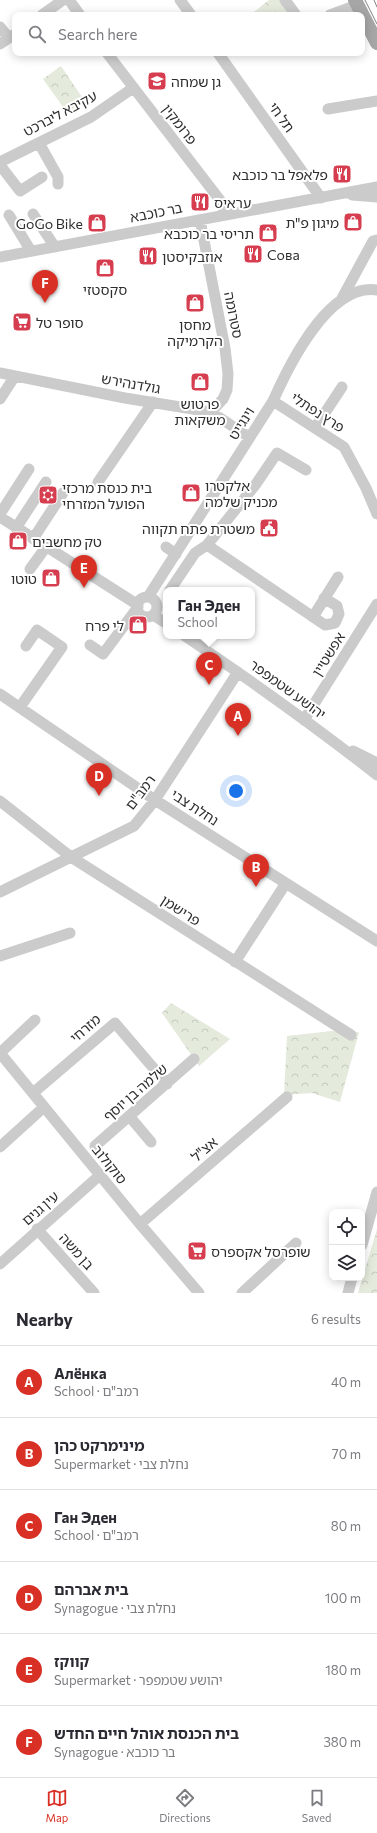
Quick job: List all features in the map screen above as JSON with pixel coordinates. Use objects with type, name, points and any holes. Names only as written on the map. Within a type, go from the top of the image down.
[{"type":"main road","points":[[356,2],[361,12]]},
{"type":"main road","points":[[365,20],[377,43]]},
{"type":"street","points":[[45,12],[63,0]]},
{"type":"street","points":[[69,0],[78,12]]},
{"type":"street","points":[[180,0],[189,12]]},
{"type":"street","points":[[285,0],[294,12]]},
{"type":"street","points":[[336,12],[356,2]]},
{"type":"street","points":[[0,27],[8,39]]},
{"type":"street","name":"פרומקין","points":[[110,56],[133,88],[223,204],[224,215]]},
{"type":"street","name":"תל חי","points":[[220,56],[321,198]]},
{"type":"street","name":"עקיבא ליברכט","points":[[0,162],[91,117],[133,88]]},
{"type":"street","points":[[328,109],[377,101]]},
{"type":"street","points":[[39,143],[58,177],[58,184]]},
{"type":"street","points":[[0,165],[20,191],[42,177]]},
{"type":"street","name":"בר כוכבא","points":[[3,256],[377,187]]},
{"type":"street","name":"בר כוכבא","points":[[342,194],[377,197]]},
{"type":"street","points":[[33,214],[55,247]]},
{"type":"street","points":[[9,215],[32,251]]},
{"type":"street","name":"סטרומה","points":[[200,220],[225,348],[228,374],[227,390],[223,399],[211,412]]},
{"type":"street","points":[[341,300],[373,241],[377,240]]},
{"type":"street","points":[[0,246],[3,256]]},
{"type":"street","name":"וינגייט","points":[[148,597],[273,400],[287,371],[321,319],[341,300],[364,290],[377,290]]},
{"type":"street","name":"גולדנהירש","points":[[0,373],[150,402],[211,412],[249,437]]},
{"type":"street","points":[[0,398],[15,376]]},
{"type":"street","points":[[315,428],[342,387]]},
{"type":"street","name":"פרץ נפתלי","points":[[273,400],[344,447],[366,488],[377,514]]},
{"type":"street","points":[[96,480],[150,402]]},
{"type":"street","points":[[172,587],[195,553],[207,545],[256,484],[277,453],[306,470]]},
{"type":"street","points":[[29,469],[0,516],[16,528],[138,606],[140,612],[144,616],[155,610],[163,600]]},
{"type":"street","points":[[16,528],[46,482]]},
{"type":"street","points":[[33,539],[63,493]]},
{"type":"street","points":[[207,545],[325,625],[335,623],[339,614],[337,606],[324,598]]},
{"type":"street","points":[[30,569],[46,546]]},
{"type":"street","points":[[166,548],[176,554]]},
{"type":"street","points":[[313,617],[338,577]]},
{"type":"street","points":[[90,645],[103,654],[142,599],[148,597],[154,600],[155,610],[163,619]]},
{"type":"street","name":"אפשטיין","points":[[304,720],[377,604]]},
{"type":"street","points":[[20,707],[62,646],[37,630],[26,646]]},
{"type":"street","name":"יהושע שטמפפר","points":[[189,639],[238,672],[377,775]]},
{"type":"street","name":"רמב\"ם","points":[[0,892],[134,826],[155,800],[238,672]]},
{"type":"street","name":"נחלת צבי","points":[[0,694],[155,800],[377,941]]},
{"type":"street","name":"יהושע שטמפפר","points":[[333,741],[377,762]]},
{"type":"street","name":"פרישמן","points":[[0,801],[71,857],[351,1035]]},
{"type":"street","points":[[48,869],[53,858],[53,843]]},
{"type":"street","points":[[88,868],[86,860],[87,853],[92,847]]},
{"type":"street","points":[[235,962],[286,883]]},
{"type":"street","points":[[0,956],[70,933]]},
{"type":"street","points":[[0,1053],[35,1020]]},
{"type":"street","name":"מזרחי","points":[[33,1093],[115,1023],[167,1084]]},
{"type":"street","name":"סוקולוב","points":[[0,1053],[140,1224],[199,1293]]},
{"type":"street","name":"שלמה בן יוסף","points":[[95,1146],[194,1059]]},
{"type":"street","name":"אצ\"ל","points":[[140,1224],[287,1097]]},
{"type":"street","points":[[0,1147],[44,1107]]},
{"type":"street","points":[[130,1116],[151,1142]]},
{"type":"street","name":"עין גנים","points":[[0,1264],[37,1229],[100,1175]]},
{"type":"street","points":[[365,1237],[374,1214],[377,1192]]},
{"type":"street","name":"בן משה","points":[[37,1229],[94,1293]]},
{"type":"street","points":[[242,1293],[296,1243]]},
{"type":"street","points":[[348,1293],[351,1281]]},
{"type":"green space","points":[[269,0],[285,0],[293,12],[254,12]]},
{"type":"green space","points":[[61,66],[86,103],[68,114],[43,79]]},
{"type":"green space","points":[[171,1003],[230,1039],[199,1066],[162,1013]]},
{"type":"green space","points":[[332,1031],[359,1032],[340,1102],[312,1093],[284,1095],[287,1036]]},
{"type":"green space","points":[[377,1229],[377,1293],[358,1293],[362,1281],[365,1281],[365,1269]]},
{"type":"tram line","points":[[365,0],[377,24]]},
{"type":"tram line","points":[[374,0],[377,7]]},
{"type":"place","name":"גן שמחה","points":[[157,81]]},
{"type":"place","name":"פלאפל בר כוכבא","points":[[342,174]]},
{"type":"place","name":"עראיס","points":[[200,202]]},
{"type":"place","name":"מיגון פ\"ת","points":[[353,222]]},
{"type":"place","name":"GoGo Bike","points":[[97,223]]},
{"type":"place","name":"תריסי בר כוכבא","points":[[268,233]]},
{"type":"place","name":"Сова","points":[[253,254]]},
{"type":"place","name":"אוזבקיסטן","points":[[148,256]]},
{"type":"place","name":"סקסטזי","points":[[105,268]]},
{"type":"place","name":"בית הכנסת אוהל חיים החדש","points":[[45,303]]},
{"type":"place","name":"מחסן הקרמיקה","points":[[195,303]]},
{"type":"place","name":"סופר טל","points":[[22,322]]},
{"type":"place","name":"פרטוש משקאות","points":[[200,382]]},
{"type":"place","name":"אלקטרו מכניק שלמה","points":[[191,493]]},
{"type":"place","name":"בית כנסת מרכזי הפועל המזרחי","points":[[48,495]]},
{"type":"place","name":"משטרת פתח תקווה","points":[[269,528]]},
{"type":"place","name":"טק מחשבים","points":[[18,541]]},
{"type":"place","name":"טוטו","points":[[51,578]]},
{"type":"place","name":"קווקז","points":[[84,588]]},
{"type":"place","name":"לי פרח","points":[[138,625]]},
{"type":"place","name":"Ган Эден","points":[[209,685]]},
{"type":"place","name":"Алёнка","points":[[238,736]]},
{"type":"place","name":"בית אברהם","points":[[99,796]]},
{"type":"place","name":"מינימרקט כהן","points":[[256,887]]},
{"type":"place","name":"שופרסל אקספרס","points":[[197,1251]]}]
